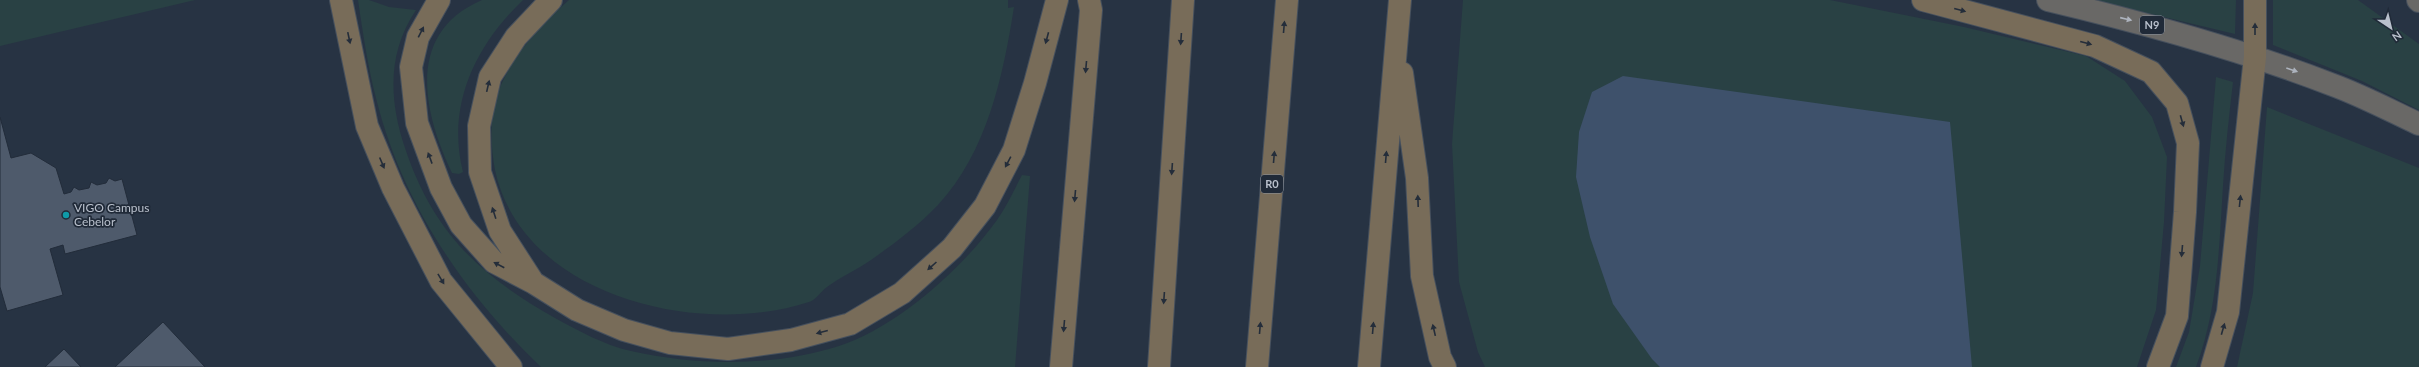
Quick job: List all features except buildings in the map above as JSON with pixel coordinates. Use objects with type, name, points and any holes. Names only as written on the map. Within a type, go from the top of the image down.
[{"type":"highway","points":[[341,0],[366,126],[393,188],[441,282],[512,367]]},
{"type":"highway","points":[[439,0],[418,37],[411,67],[417,123],[441,188],[461,224],[494,262],[534,283],[576,310],[624,330],[670,343],[728,349],[791,340],[850,324],[902,293],[952,248],[984,206],[1014,150],[1035,83],[1057,0]]},
{"type":"highway","points":[[534,283],[500,231],[480,172],[479,126],[490,77],[516,37],[551,0]]},
{"type":"highway","points":[[1061,367],[1091,10],[1089,0]]},
{"type":"highway","points":[[1159,367],[1184,0]]},
{"type":"highway","name":"R0","points":[[1256,367],[1287,0]]},
{"type":"highway","points":[[1370,367],[1400,0]]},
{"type":"highway","points":[[1923,0],[2095,46],[2151,72],[2176,103],[2188,143],[2185,212],[2177,316],[2158,367]]},
{"type":"highway","name":"N9","points":[[2048,0],[2155,26],[2255,57],[2335,85],[2419,124]]},
{"type":"highway","points":[[2212,367],[2228,312],[2255,57],[2254,0]]},
{"type":"highway","points":[[1396,35],[1417,178],[1422,276],[1440,357],[1444,367]]},
{"type":"green space","points":[[0,0],[195,0],[0,46]]},
{"type":"green space","points":[[358,0],[369,0],[389,7],[416,10],[400,43],[394,77],[394,95],[396,112],[405,148],[416,178],[430,204],[445,227],[462,248],[482,267],[503,285],[555,318],[611,345],[631,351],[682,360],[709,362],[762,361],[814,353],[839,346],[861,337],[905,311],[947,276],[983,239],[1007,204],[1022,175],[1030,176],[1015,367],[541,367],[487,310],[440,246],[420,212],[388,140],[368,64]]},
{"type":"green space","points":[[482,0],[523,0],[491,36],[469,78],[462,100],[459,123],[459,147],[463,172],[459,174],[452,173],[434,125],[428,100],[427,76],[431,53],[441,32],[457,14]]},
{"type":"green space","points":[[569,0],[1008,0],[1008,8],[1014,7],[1010,33],[998,86],[981,138],[969,162],[955,184],[938,205],[897,241],[866,264],[832,283],[816,298],[809,302],[765,312],[718,314],[669,310],[621,297],[577,277],[540,249],[512,214],[495,170],[493,160],[492,127],[494,105],[501,85],[514,61],[539,29]]},
{"type":"green space","points":[[1463,0],[1830,0],[1964,27],[2086,56],[2125,81],[2152,117],[2167,157],[2164,222],[2156,310],[2137,367],[1485,367],[1478,352],[1459,282],[1452,144]]},
{"type":"green space","points":[[2093,0],[2236,0],[2235,34]]},
{"type":"green space","points":[[2273,0],[2358,0],[2419,44],[2419,110],[2362,81],[2273,45]]},
{"type":"green space","points":[[2216,77],[2233,82],[2227,134],[2218,255],[2213,300],[2209,323],[2196,367],[2176,367],[2189,332],[2200,266]]},
{"type":"green space","points":[[2267,107],[2419,168],[2419,367],[2237,367],[2253,293]]},
{"type":"water","points":[[1623,76],[1950,122],[1972,367],[1660,367],[1652,359],[1613,304],[1590,237],[1576,177],[1579,132],[1592,92]]},
{"type":"place","name":"VIGO Campus Cebelor","points":[[66,215]]}]
